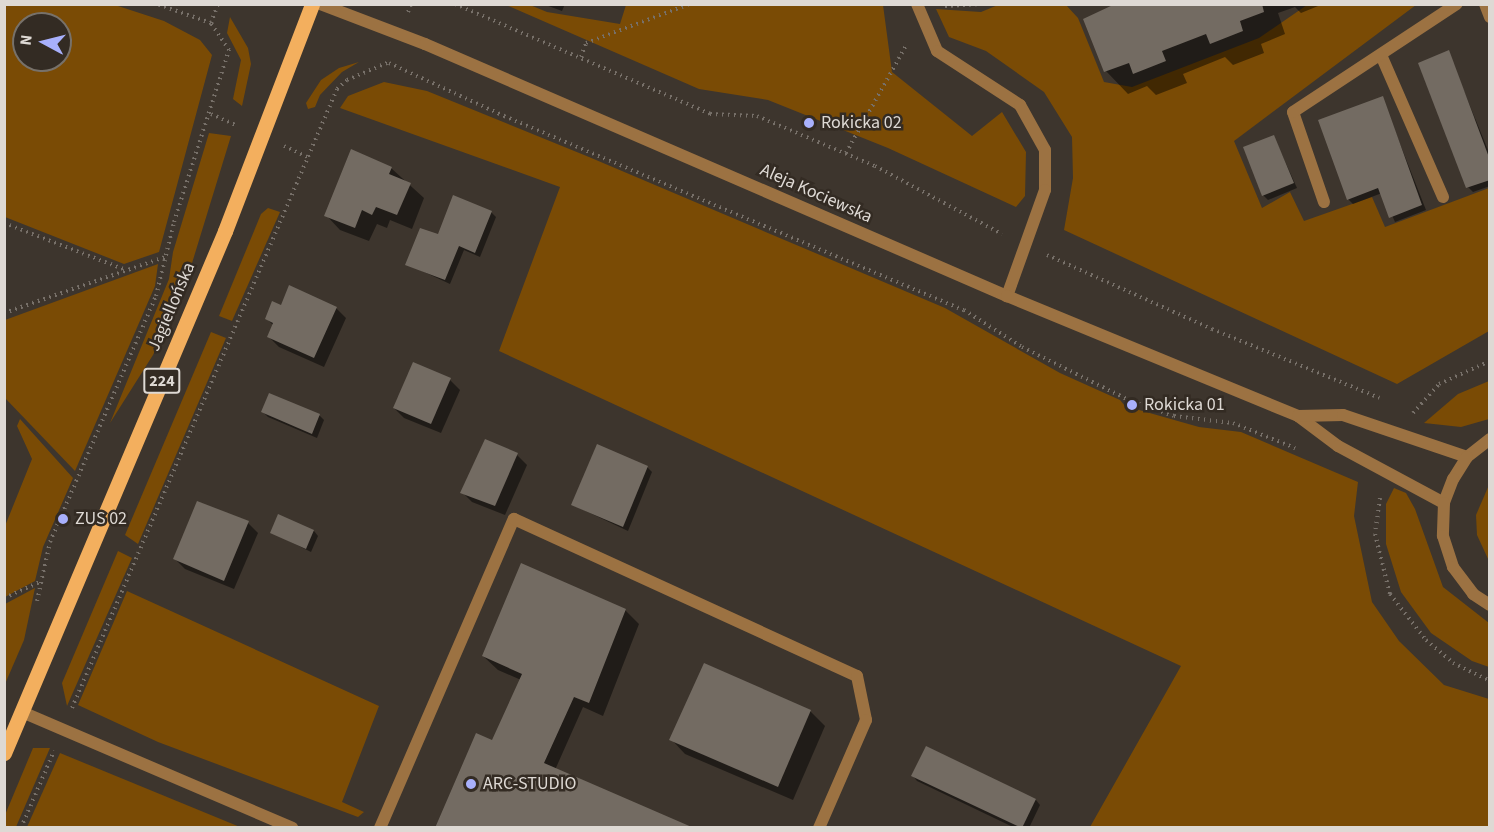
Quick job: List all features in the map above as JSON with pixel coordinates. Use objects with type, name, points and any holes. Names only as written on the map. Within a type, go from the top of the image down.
[{"type":"main road","name":"Jagiellońska","points":[[4,753],[225,231],[312,4]]},
{"type":"street","name":"Aleja Kociewska","points":[[320,4],[400,34],[1007,296],[1298,416],[1338,446],[1444,503]]},
{"type":"street","points":[[1324,202],[1293,112],[1457,4]]},
{"type":"street","points":[[1485,4],[1490,17]]},
{"type":"street","points":[[917,5],[927,34],[937,51],[1020,105],[1037,131],[1047,168],[1045,190],[1028,246],[1007,296]]},
{"type":"street","points":[[1381,55],[1443,197]]},
{"type":"street","name":"Aleja Kociewska","points":[[1298,416],[1343,416],[1467,457]]},
{"type":"street","points":[[1490,439],[1467,457],[1453,479],[1444,503],[1443,536],[1453,567],[1473,594],[1490,605]]},
{"type":"street","points":[[380,828],[513,519],[857,676],[866,720],[819,828]]},
{"type":"street","points":[[22,712],[292,828]]},
{"type":"path","points":[[36,604],[50,542],[156,296],[165,257],[229,50],[211,23],[157,4]]},
{"type":"path","points":[[211,23],[218,4]]},
{"type":"path","points":[[389,63],[411,4]]},
{"type":"path","points":[[455,4],[710,114],[757,116],[846,153],[968,219],[1212,329],[1382,399]]},
{"type":"path","points":[[581,57],[586,43],[690,4]]},
{"type":"path","points":[[917,5],[981,4]]},
{"type":"path","points":[[846,153],[908,42],[927,34]]},
{"type":"path","points":[[21,828],[336,90],[347,80],[389,63],[504,116],[964,310],[1022,347],[1133,402],[1174,416],[1233,423],[1297,449]]},
{"type":"path","points":[[4,223],[127,270]]},
{"type":"path","points":[[4,313],[165,257]]},
{"type":"path","points":[[1403,407],[1413,412],[1439,384],[1490,361]]},
{"type":"path","points":[[1382,490],[1375,534],[1390,594],[1426,640],[1453,663],[1490,681]]},
{"type":"path","points":[[4,598],[40,582]]},
{"type":"shaded area","points":[[4,5],[115,5],[164,21],[200,40],[212,55],[159,252],[124,264],[5,217]]},
{"type":"shaded area","points":[[506,5],[530,5],[547,12],[620,24],[626,5],[883,5],[892,72],[972,136],[1002,112],[1026,152],[1025,196],[1016,207],[888,148],[768,100],[699,89]]},
{"type":"shaded area","points":[[998,5],[1066,5],[1078,18],[1104,82],[1132,87],[1259,38],[1307,5],[1416,5],[1234,141],[1262,208],[1290,192],[1304,221],[1372,197],[1385,227],[1489,188],[1489,331],[1397,384],[1064,230],[1073,178],[1072,137],[1044,92],[986,51],[949,37],[936,9],[981,12]]},
{"type":"shaded area","points":[[230,17],[248,48],[251,64],[242,106],[233,99],[241,60],[227,33]]},
{"type":"shaded area","points":[[359,62],[342,72],[320,95],[315,107],[308,109],[306,103],[321,80],[339,68]]},
{"type":"shaded area","points":[[384,82],[427,91],[945,308],[1060,373],[1120,400],[1125,406],[1199,427],[1241,432],[1358,482],[1354,516],[1372,602],[1399,641],[1444,685],[1489,699],[1489,827],[1090,827],[1181,666],[499,351],[560,187],[340,108],[348,96]]},
{"type":"shaded area","points":[[209,133],[231,136],[185,286],[153,355],[110,423],[169,279],[173,252]]},
{"type":"shaded area","points":[[268,208],[280,212],[232,321],[219,316],[261,214]]},
{"type":"shaded area","points":[[158,264],[155,286],[75,471],[5,398],[5,320]]},
{"type":"shaded area","points":[[211,332],[226,338],[138,544],[125,535]]},
{"type":"shaded area","points":[[1489,381],[1489,419],[1461,427],[1424,423],[1458,394]]},
{"type":"shaded area","points":[[20,419],[73,478],[43,547],[35,581],[5,597],[5,526],[32,459],[17,426]]},
{"type":"shaded area","points":[[1489,485],[1489,561],[1477,535],[1476,515]]},
{"type":"shaded area","points":[[1394,488],[1406,493],[1415,509],[1443,587],[1489,623],[1489,667],[1472,661],[1431,633],[1401,592],[1386,544],[1386,504]]},
{"type":"shaded area","points":[[118,551],[132,558],[67,706],[62,683]]},
{"type":"shaded area","points":[[35,588],[24,640],[5,684],[5,604]]},
{"type":"shaded area","points":[[127,591],[379,706],[342,802],[364,812],[358,817],[158,742],[78,705]]},
{"type":"shaded area","points":[[33,748],[50,748],[16,827],[5,827],[5,815]]},
{"type":"shaded area","points":[[60,753],[240,827],[27,827]]},
{"type":"building","points":[[1115,4],[1262,4],[1264,12],[1240,21],[1243,31],[1210,44],[1206,34],[1162,51],[1166,61],[1133,74],[1129,63],[1104,72],[1083,19]]},
{"type":"building","points":[[1449,50],[1490,160],[1490,180],[1466,188],[1418,63]]},
{"type":"building","points":[[1383,96],[1422,205],[1389,218],[1378,188],[1347,200],[1318,120]]},
{"type":"building","points":[[1274,135],[1294,183],[1262,196],[1243,147]]},
{"type":"building","points":[[351,149],[392,167],[389,174],[411,183],[397,215],[376,207],[372,215],[362,210],[355,228],[324,216]]},
{"type":"building","points":[[453,195],[492,211],[475,253],[459,246],[445,280],[405,265],[420,228],[438,234]]},
{"type":"building","points":[[289,285],[337,307],[314,358],[267,337],[273,323],[265,319],[272,301],[281,305]]},
{"type":"building","points":[[413,362],[451,378],[431,424],[393,408]]},
{"type":"building","points":[[269,393],[320,414],[312,434],[261,412]]},
{"type":"building","points":[[485,439],[518,453],[495,506],[460,493]]},
{"type":"building","points":[[597,444],[648,466],[623,527],[571,505]]},
{"type":"building","points":[[197,501],[249,521],[224,581],[173,559]]},
{"type":"building","points":[[278,514],[314,530],[306,549],[270,533]]},
{"type":"building","points":[[521,563],[626,609],[589,703],[574,697],[544,763],[694,828],[435,828],[476,733],[492,740],[522,674],[482,656]]},
{"type":"building","points":[[704,663],[811,710],[778,787],[669,740]]},
{"type":"building","points":[[926,746],[1036,799],[1022,828],[911,776]]},
{"type":"place","name":"Rokicka 02","points":[[809,123]]},
{"type":"place","name":"Rokicka 01","points":[[1132,405]]},
{"type":"place","name":"ZUS 02","points":[[63,519]]},
{"type":"place","name":"ARC-STUDIO","points":[[471,784]]}]
